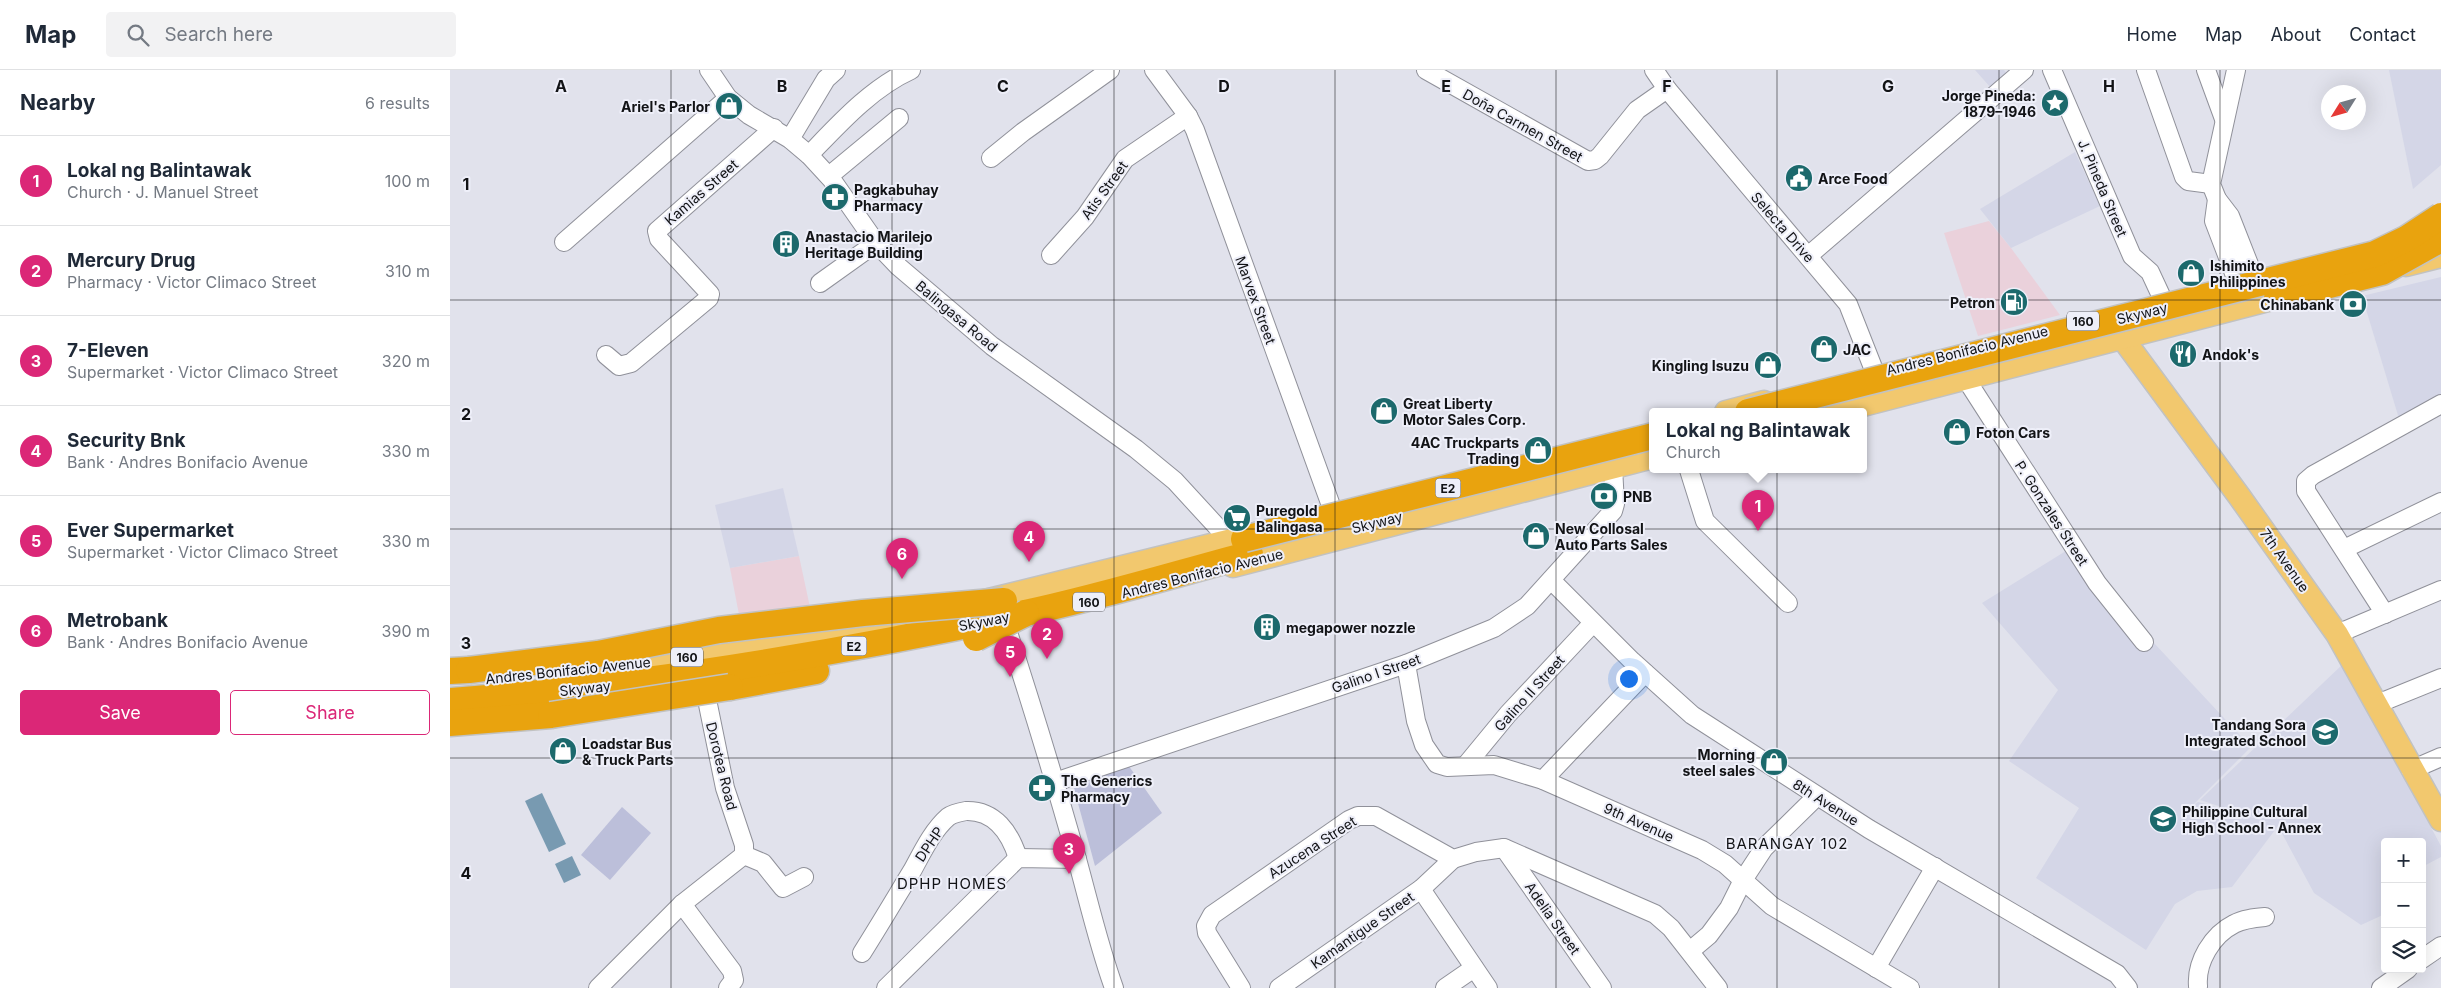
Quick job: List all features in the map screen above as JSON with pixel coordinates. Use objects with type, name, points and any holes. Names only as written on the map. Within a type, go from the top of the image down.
[{"type":"highway","name":"Skyway","points":[[1764,408],[2374,254],[2406,239],[2441,216]]},
{"type":"highway","name":"Skyway","points":[[1829,408],[2382,272],[2441,239]]},
{"type":"highway","points":[[2382,272],[2422,259],[2441,249]]},
{"type":"highway","name":"Skyway","points":[[1011,612],[1649,437]]},
{"type":"highway","name":"Skyway","points":[[450,700],[652,680],[826,652],[1011,612],[1649,454]]},
{"type":"highway","points":[[454,674],[598,654],[718,630],[863,613],[1011,612]]},
{"type":"highway","points":[[450,723],[550,715],[730,687],[976,638],[1011,612]]},
{"type":"main road","name":"Andres Bonifacio Avenue","points":[[1741,408],[2246,279],[2441,232]]},
{"type":"main road","name":"Andres Bonifacio Avenue","points":[[1852,408],[2441,256]]},
{"type":"main road","name":"7th Avenue","points":[[2105,315],[2236,491],[2338,634],[2411,770],[2441,820]]},
{"type":"main road","name":"Andres Bonifacio Avenue","points":[[454,674],[700,656],[921,617],[1334,515],[1649,432]]},
{"type":"main road","name":"Andres Bonifacio Avenue","points":[[450,707],[515,704],[702,676],[1011,612],[1342,537],[1649,458]]},
{"type":"street","name":"Balingasa Road","points":[[709,70],[728,98],[749,115],[790,139],[809,155],[829,176],[876,243],[899,267],[992,346],[1136,449],[1175,481],[1220,530],[1224,542]]},
{"type":"street","points":[[790,139],[826,79],[836,70]]},
{"type":"street","points":[[809,155],[861,105],[882,88],[910,70]]},
{"type":"street","points":[[991,158],[1023,132],[1110,70]]},
{"type":"street","name":"Marvex Street","points":[[1154,70],[1188,116],[1342,537]]},
{"type":"street","name":"Doña Carmen Street","points":[[1426,70],[1581,159],[1595,160],[1637,110],[1667,89]]},
{"type":"street","name":"Selecta Drive","points":[[1654,70],[1667,89],[1808,256],[1851,310],[1885,400]]},
{"type":"street","points":[[1808,256],[2024,70]]},
{"type":"street","name":"J. Pineda Street","points":[[2052,70],[2132,256],[2150,272],[2163,300]]},
{"type":"street","points":[[2146,70],[2184,177],[2188,181],[2214,192],[2230,216],[2246,279]]},
{"type":"street","points":[[2206,70],[2224,119]]},
{"type":"street","points":[[2214,192],[2224,119],[2236,70]]},
{"type":"street","points":[[564,242],[728,98]]},
{"type":"street","name":"Atis Street","points":[[1051,255],[1085,217],[1125,160],[1188,116]]},
{"type":"street","points":[[829,176],[898,118]]},
{"type":"street","name":"Kamias Street","points":[[606,355],[619,366],[631,363],[710,298],[710,294],[659,239],[657,231],[774,128]]},
{"type":"street","points":[[820,283],[876,243]]},
{"type":"street","name":"P. Gonzales Street","points":[[1966,379],[2097,583],[2144,642]]},
{"type":"street","points":[[2385,614],[2306,491],[2306,481],[2313,475],[2441,404]]},
{"type":"street","name":"Galino Ⅰ Street","points":[[1055,782],[1406,664],[1494,628],[1527,606],[1613,511],[1615,504],[1613,467]]},
{"type":"street","points":[[1690,473],[1705,521],[1788,603]]},
{"type":"street","points":[[2344,549],[2441,502]]},
{"type":"street","name":"8th Avenue","points":[[1551,580],[1644,673],[1692,715],[1816,797],[2117,974],[2128,988]]},
{"type":"street","points":[[2338,634],[2441,590]]},
{"type":"street","points":[[1011,612],[1102,954],[1114,988]]},
{"type":"street","name":"Galino Ⅱ Street","points":[[1466,765],[1508,714],[1593,623]]},
{"type":"street","name":"9th Avenue","points":[[1406,664],[1416,722],[1424,745],[1437,764],[1447,767],[1494,765],[1543,780],[1702,850],[1725,864],[1772,906],[1910,988]]},
{"type":"street","points":[[1543,780],[1644,673]]},
{"type":"street","name":"Dorotea Road","points":[[702,676],[725,788],[744,845],[744,855]]},
{"type":"street","points":[[2377,704],[2441,678]]},
{"type":"street","points":[[2411,770],[2441,757]]},
{"type":"street","points":[[1690,951],[1709,935],[1729,908],[1743,880],[1764,848],[1816,797]]},
{"type":"street","name":"DPHP","points":[[862,953],[926,846],[949,816],[961,812],[975,811],[989,815],[1004,828],[1013,841],[1018,858]]},
{"type":"street","name":"Azucena Street","points":[[1241,988],[1207,933],[1206,926],[1208,920],[1212,915],[1349,820],[1358,816],[1376,816],[1453,858]]},
{"type":"street","points":[[1453,858],[1504,848],[1655,914],[1671,928],[1718,988]]},
{"type":"street","name":"Adelia Street","points":[[1504,848],[1602,988]]},
{"type":"street","points":[[598,988],[682,904],[744,855],[763,863],[783,888],[804,877]]},
{"type":"street","points":[[886,988],[1018,858],[1077,859]]},
{"type":"street","name":"Kamantigue Street","points":[[1278,988],[1421,888],[1453,858]]},
{"type":"street","points":[[1876,968],[1935,867]]},
{"type":"street","points":[[1421,888],[1488,988]]},
{"type":"street","points":[[682,904],[732,971],[734,980],[728,988]]},
{"type":"street","points":[[2197,987],[2200,967],[2217,937],[2235,923],[2265,917]]},
{"type":"street","points":[[2426,956],[2441,946]]},
{"type":"street","points":[[1445,988],[1474,968]]},
{"type":"street","points":[[2381,988],[2402,973]]},
{"type":"shaded area","points":[[1975,70],[2004,70],[2007,74],[1991,88]]},
{"type":"shaded area","points":[[2389,70],[2441,70],[2441,165],[2413,189]]},
{"type":"shaded area","points":[[2075,152],[2100,206],[2011,248],[1980,209]]},
{"type":"shaded area","points":[[1989,221],[2060,315],[1978,336],[1944,233]]},
{"type":"shaded area","points":[[2441,277],[2441,399],[2400,422],[2362,296]]},
{"type":"shaded area","points":[[783,488],[799,556],[730,568],[715,505]]},
{"type":"shaded area","points":[[2069,549],[2084,580],[2145,651],[2154,643],[2251,747],[2191,807],[2198,802],[2278,825],[2200,800],[2343,664],[2441,846],[2441,857],[2426,865],[2426,838],[2381,838],[2381,916],[2361,925],[2314,893],[2278,826],[2232,887],[2197,891],[2175,904],[2146,950],[2036,878],[2079,808],[2009,761],[2058,690],[1982,603]]},
{"type":"shaded area","points":[[799,556],[811,612],[741,625],[730,568]]},
{"type":"shaded area","points":[[1126,762],[1162,813],[1095,866],[1072,781]]},
{"type":"shaded area","points":[[542,793],[566,844],[549,852],[525,801]]},
{"type":"shaded area","points":[[622,807],[651,833],[610,880],[581,855]]},
{"type":"shaded area","points":[[572,856],[581,875],[564,883],[555,864]]},
{"type":"place","name":"Jorge Pineda: 1879–1946","points":[[2055,103]]},
{"type":"place","name":"Ariel's Parlor","points":[[729,106]]},
{"type":"place","name":"Arce Food","points":[[1799,178]]},
{"type":"place","name":"Pagkabuhay Pharmacy","points":[[835,197]]},
{"type":"place","name":"Anastacio Marilejo Heritage Building","points":[[786,244]]},
{"type":"place","name":"Ishimito Philippines","points":[[2191,273]]},
{"type":"place","name":"Petron","points":[[2014,302]]},
{"type":"place","name":"Chinabank","points":[[2353,304]]},
{"type":"place","name":"JAC","points":[[1824,349]]},
{"type":"place","name":"Andok's","points":[[2183,354]]},
{"type":"place","name":"Kingling Isuzu","points":[[1768,365]]},
{"type":"place","name":"Great Liberty Motor Sales Corp.","points":[[1384,411]]},
{"type":"place","name":"Foton Cars","points":[[1957,432]]},
{"type":"place","name":"4AC Truckparts Trading","points":[[1538,450]]},
{"type":"place","name":"PNB","points":[[1604,496]]},
{"type":"place","name":"Puregold Balingasa","points":[[1237,518]]},
{"type":"place","name":"Lokal ng Balintawak","points":[[1758,531]]},
{"type":"place","name":"New Collosal Auto Parts Sales","points":[[1536,536]]},
{"type":"place","name":"Security Bnk","points":[[1029,562]]},
{"type":"place","name":"Metrobank","points":[[902,579]]},
{"type":"place","name":"megapower nozzle","points":[[1267,627]]},
{"type":"place","name":"Mercury Drug","points":[[1047,659]]},
{"type":"place","name":"Ever Supermarket","points":[[1010,677]]},
{"type":"place","name":"Tandang Sora Integrated School","points":[[2325,732]]},
{"type":"place","name":"Loadstar Bus & Truck Parts","points":[[563,751]]},
{"type":"place","name":"Morning steel sales","points":[[1774,762]]},
{"type":"place","name":"The Generics Pharmacy","points":[[1042,788]]},
{"type":"place","name":"Philippine Cultural High School - Annex","points":[[2163,819]]},
{"type":"place","name":"7-Eleven","points":[[1069,874]]},
{"type":"district","name":"BARANGAY 102","points":[[1787,843]]},
{"type":"district","name":"DPHP HOMES","points":[[952,883]]}]
